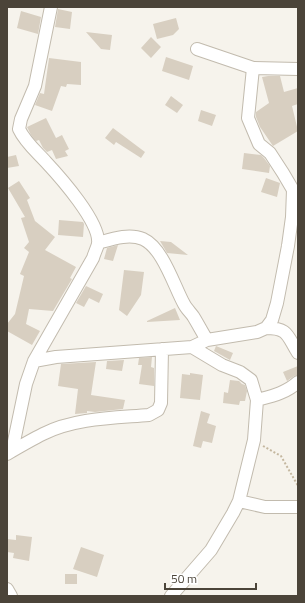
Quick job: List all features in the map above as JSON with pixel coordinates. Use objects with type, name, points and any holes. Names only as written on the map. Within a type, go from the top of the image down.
[{"type":"street","points":[[10,453],[26,384],[34,362],[92,258],[98,243],[96,228],[80,203],[47,163],[22,136],[19,129],[21,118],[35,86],[51,7]]},
{"type":"street","points":[[197,49],[253,68],[298,69]]},
{"type":"street","points":[[253,68],[248,118],[259,144],[270,153],[295,191],[281,284],[272,320],[266,328]]},
{"type":"street","points":[[98,243],[120,237],[134,237],[143,239],[152,245],[161,258],[184,305],[193,316],[207,340]]},
{"type":"street","points":[[34,362],[56,357],[192,347],[207,340],[257,332],[266,328],[277,328],[288,334],[298,353]]},
{"type":"street","points":[[171,596],[211,550],[233,513],[238,501],[254,440],[257,400],[250,380],[240,372],[222,365],[192,347]]},
{"type":"street","points":[[10,453],[44,433],[64,427],[86,421],[149,415],[158,410],[161,403],[162,349]]},
{"type":"street","points":[[257,400],[281,394],[298,382]]},
{"type":"street","points":[[238,501],[265,507],[298,507]]},
{"type":"street","points":[[7,589],[11,596]]},
{"type":"path","points":[[254,440],[281,456],[298,486]]},
{"type":"building","points":[[58,9],[72,12],[70,29],[55,27]]},
{"type":"building","points":[[21,11],[41,17],[38,34],[17,28]]},
{"type":"building","points":[[176,18],[179,29],[173,35],[157,39],[153,24]]},
{"type":"building","points":[[86,32],[112,35],[110,50],[101,49]]},
{"type":"building","points":[[151,37],[161,47],[151,58],[141,48]]},
{"type":"building","points":[[166,57],[193,66],[189,80],[162,71]]},
{"type":"building","points":[[49,58],[81,62],[81,85],[67,84],[66,87],[61,86],[52,111],[35,105],[40,93],[44,94]]},
{"type":"building","points":[[280,76],[284,92],[298,88],[298,104],[292,106],[298,131],[273,146],[260,127],[256,117],[256,112],[269,103],[262,77]]},
{"type":"building","points":[[171,96],[183,105],[177,113],[165,105]]},
{"type":"building","points":[[201,110],[216,115],[212,126],[198,121]]},
{"type":"building","points":[[46,118],[56,138],[62,135],[69,149],[65,151],[68,156],[56,159],[52,150],[47,152],[39,140],[36,141],[31,135],[27,127]]},
{"type":"building","points":[[113,128],[145,152],[141,158],[116,142],[114,145],[105,138]]},
{"type":"building","points":[[244,153],[261,155],[270,166],[269,173],[242,169]]},
{"type":"building","points":[[16,155],[19,166],[7,168],[7,157]]},
{"type":"building","points":[[266,178],[280,183],[277,197],[261,192]]},
{"type":"building","points":[[19,181],[30,198],[27,200],[35,221],[55,237],[45,250],[76,267],[70,278],[72,279],[53,311],[29,309],[26,324],[40,331],[32,345],[7,331],[7,324],[15,314],[24,276],[20,274],[29,252],[24,248],[29,242],[21,218],[25,217],[8,188]]},
{"type":"building","points":[[59,220],[83,222],[83,237],[58,235]]},
{"type":"building","points":[[160,241],[171,242],[188,255],[167,253]]},
{"type":"building","points":[[118,245],[113,261],[104,259],[107,248]]},
{"type":"building","points":[[124,270],[144,272],[141,295],[127,316],[119,310]]},
{"type":"building","points":[[86,286],[103,294],[99,303],[89,298],[84,307],[76,303]]},
{"type":"building","points":[[175,308],[180,320],[147,322],[147,321]]},
{"type":"building","points":[[216,346],[233,353],[230,360],[214,351]]},
{"type":"building","points":[[152,357],[151,367],[154,368],[154,386],[139,384],[142,365],[138,365],[139,358]]},
{"type":"building","points":[[124,360],[122,371],[106,369],[107,361]]},
{"type":"building","points":[[96,362],[91,395],[125,400],[123,409],[95,412],[87,411],[87,413],[75,414],[78,389],[58,386],[61,364]]},
{"type":"building","points":[[298,366],[298,375],[287,381],[283,372]]},
{"type":"building","points":[[190,373],[203,375],[200,400],[180,398],[182,374],[190,375]]},
{"type":"building","points":[[230,380],[239,381],[245,385],[247,391],[245,401],[240,401],[239,405],[223,403],[224,392],[228,393]]},
{"type":"building","points":[[201,411],[210,414],[207,423],[216,426],[212,443],[203,441],[201,448],[193,446]]},
{"type":"building","points":[[16,535],[32,537],[29,561],[13,558],[14,553],[7,552],[7,539],[16,540]]},
{"type":"building","points":[[81,547],[104,555],[97,577],[73,569]]},
{"type":"building","points":[[65,574],[77,574],[77,584],[65,584]]}]
